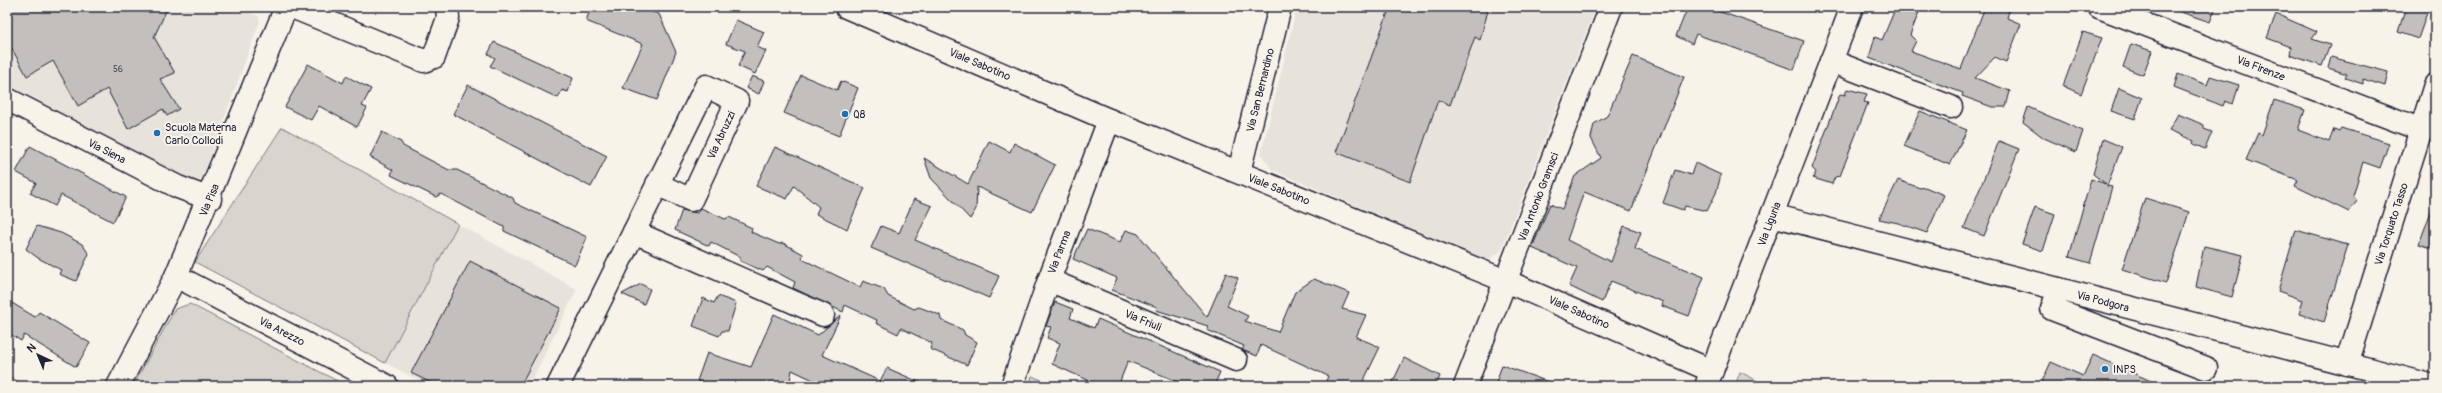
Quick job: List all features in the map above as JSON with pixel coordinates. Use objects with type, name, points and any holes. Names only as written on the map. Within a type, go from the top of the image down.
[{"type":"street","name":"Via Pisa","points":[[118,386],[176,276],[210,199],[286,7]]},
{"type":"street","points":[[292,7],[424,61],[434,57],[448,18],[448,7]]},
{"type":"street","name":"Viale Sabotino","points":[[846,7],[1109,120],[1506,281],[1709,378]]},
{"type":"street","name":"Via San Bernardino","points":[[1239,172],[1280,7]]},
{"type":"street","name":"Via Antonio Gramsci","points":[[1466,386],[1611,7]]},
{"type":"street","name":"Via Liguria","points":[[1709,378],[1852,7]]},
{"type":"street","name":"Via Firenze","points":[[2099,7],[2125,11],[2422,130]]},
{"type":"street","points":[[1831,61],[1951,107]]},
{"type":"street","name":"Via Torquato Tasso","points":[[2347,364],[2422,130],[2435,84]]},
{"type":"street","name":"Via Abruzzi","points":[[558,386],[706,86],[737,101],[691,200],[658,184]]},
{"type":"street","name":"Via Siena","points":[[7,99],[178,188],[210,199]]},
{"type":"street","name":"Via Parma","points":[[1012,386],[1049,280],[1109,120]]},
{"type":"street","name":"Via Podgora","points":[[1772,215],[2426,385]]},
{"type":"street","points":[[634,232],[823,315]]},
{"type":"street","name":"Via Arezzo","points":[[176,276],[387,386]]},
{"type":"street","name":"Via Friuli","points":[[1049,280],[1236,360]]},
{"type":"street","points":[[2059,289],[2052,309],[2206,368]]},
{"type":"shaded area","name":"Scuola Materna Carlo Collodi","points":[[7,7],[237,7],[258,16],[260,21],[202,179],[191,184],[7,87]]},
{"type":"shaded area","points":[[1297,7],[1596,7],[1501,251],[1487,261],[1272,170],[1261,154]]},
{"type":"shaded area","points":[[282,127],[458,224],[385,363],[195,262]]},
{"type":"shaded area","points":[[458,224],[577,289],[529,386],[431,386],[385,363]]},
{"type":"shaded area","points":[[190,304],[347,386],[133,386],[175,309]]},
{"type":"shaded area","points":[[1740,372],[1768,386],[1735,386]]},
{"type":"shaded area","points":[[7,375],[26,386],[7,386]]},
{"type":"shaded area","points":[[1032,376],[1056,386],[1029,386]]},
{"type":"building","points":[[14,7],[168,7],[154,37],[175,73],[160,79],[179,109],[167,116],[163,109],[128,129],[107,89],[78,106],[53,61],[27,76],[7,40],[7,11]]},
{"type":"building","points":[[591,7],[637,7],[659,14],[676,52],[657,100],[623,88],[643,44],[586,21]]},
{"type":"building","points":[[1390,7],[1489,7],[1480,40],[1475,37],[1450,105],[1438,100],[1410,182],[1336,152]]},
{"type":"building","points":[[1688,7],[1706,7],[1804,41],[1794,70],[1696,34],[1692,44],[1676,36]]},
{"type":"building","points":[[1896,7],[1921,7],[1910,35],[1916,41],[1911,51],[1961,69],[1985,7],[2010,7],[2007,18],[2021,24],[2006,62],[1995,57],[1975,78],[2010,91],[2006,107],[1992,107],[1962,96],[1963,93],[1869,58],[1875,37],[1882,40]]},
{"type":"building","points":[[2172,7],[2216,7],[2210,22],[2172,9]]},
{"type":"building","points":[[2406,7],[2429,7],[2418,39],[2398,32]]},
{"type":"building","points":[[2276,14],[2317,32],[2312,39],[2330,45],[2322,66],[2290,55],[2291,47],[2267,38]]},
{"type":"building","points":[[736,20],[764,32],[757,47],[766,51],[755,74],[738,66],[745,51],[726,44]]},
{"type":"building","points":[[2083,32],[2102,38],[2081,94],[2063,86]]},
{"type":"building","points":[[494,42],[573,78],[568,92],[562,90],[558,98],[490,66],[495,58],[488,54]]},
{"type":"building","points":[[2131,44],[2152,51],[2143,75],[2123,67]]},
{"type":"building","points":[[1633,56],[1684,77],[1631,211],[1584,192],[1567,240],[1611,262],[1624,226],[1641,232],[1635,249],[1704,277],[1689,316],[1662,306],[1663,302],[1611,281],[1602,302],[1569,286],[1577,268],[1532,248],[1550,204],[1562,209],[1575,176],[1601,158],[1591,138],[1594,124],[1607,116]]},
{"type":"building","points":[[2331,57],[2388,72],[2385,86],[2363,79],[2363,84],[2345,78],[2347,74],[2328,68]]},
{"type":"building","points":[[308,64],[343,83],[346,76],[371,89],[362,106],[367,108],[357,127],[319,106],[311,120],[285,107]]},
{"type":"building","points":[[2178,74],[2207,85],[2210,76],[2239,85],[2233,104],[2225,101],[2223,106],[2174,87]]},
{"type":"building","points":[[801,75],[837,90],[841,81],[858,88],[839,136],[784,113]]},
{"type":"building","points":[[752,76],[764,81],[759,94],[746,88]]},
{"type":"building","points":[[468,85],[607,156],[591,187],[453,114]]},
{"type":"building","points":[[2119,88],[2142,98],[2135,119],[2111,111]]},
{"type":"building","points":[[1847,89],[1867,94],[1864,102],[1868,103],[1840,176],[1835,177],[1832,184],[1813,178],[1816,172],[1812,168],[1840,94],[1845,95]]},
{"type":"building","points":[[2274,100],[2305,110],[2298,130],[2329,142],[2334,129],[2339,131],[2341,128],[2389,143],[2380,168],[2363,162],[2353,196],[2357,201],[2349,212],[2295,186],[2298,180],[2246,160],[2258,133],[2262,135]]},
{"type":"building","points":[[2028,107],[2083,131],[2076,152],[2044,138],[2023,122]]},
{"type":"building","points":[[1920,111],[1967,130],[1950,165],[1904,146]]},
{"type":"building","points":[[2178,114],[2204,125],[2204,129],[2212,132],[2205,149],[2193,144],[2194,141],[2169,130]]},
{"type":"building","points":[[382,132],[401,142],[403,146],[449,170],[457,170],[513,198],[515,203],[587,237],[575,265],[504,231],[504,227],[441,194],[436,197],[391,175],[393,170],[370,157]]},
{"type":"building","points":[[2103,139],[2122,147],[2107,186],[2112,187],[2090,263],[2069,257],[2091,179],[2106,184],[2093,174]]},
{"type":"building","points":[[989,141],[1010,152],[1014,143],[1055,165],[1032,212],[977,187],[976,209],[970,219],[931,178],[924,158],[968,184]]},
{"type":"building","points":[[1999,141],[2019,149],[1984,236],[1964,228]]},
{"type":"building","points":[[30,146],[126,197],[113,222],[61,195],[55,206],[30,193],[36,183],[16,172]]},
{"type":"building","points":[[775,147],[865,188],[847,229],[816,214],[819,207],[794,186],[787,199],[756,186]]},
{"type":"building","points":[[1695,163],[1721,175],[1716,193],[1707,211],[1685,206],[1683,210],[1663,203],[1675,170],[1691,175]]},
{"type":"building","points":[[1898,180],[1920,188],[1925,187],[1944,195],[1927,233],[1898,223],[1879,219]]},
{"type":"building","points":[[2145,198],[2189,212],[2166,283],[2122,269]]},
{"type":"building","points":[[914,199],[932,206],[915,240],[999,276],[989,298],[871,248],[881,226],[899,233]]},
{"type":"building","points":[[2433,206],[2435,206],[2435,249],[2419,244]]},
{"type":"building","points":[[2035,207],[2055,214],[2043,251],[2022,244]]},
{"type":"building","points":[[701,208],[725,219],[729,217],[752,228],[751,232],[779,244],[783,243],[803,254],[802,259],[860,287],[863,281],[884,289],[888,296],[914,309],[919,307],[940,315],[941,320],[963,330],[965,335],[977,342],[967,365],[930,349],[932,343],[901,328],[898,334],[876,323],[877,320],[845,305],[843,312],[793,288],[795,282],[767,267],[763,271],[740,261],[740,257],[711,242],[709,246],[675,230],[682,210],[697,213]]},
{"type":"building","points":[[37,226],[61,233],[82,244],[89,254],[76,281],[59,274],[61,270],[38,258],[26,249]]},
{"type":"building","points":[[1087,229],[1120,242],[1126,230],[1138,234],[1207,317],[1226,273],[1238,278],[1227,306],[1248,316],[1245,321],[1278,332],[1295,292],[1314,279],[1349,293],[1342,309],[1366,315],[1356,337],[1380,347],[1361,386],[1324,386],[1328,376],[1261,345],[1257,356],[1242,350],[1244,346],[1207,330],[1208,326],[1156,310],[1157,307],[1112,290],[1117,278],[1073,259]]},
{"type":"building","points":[[2296,230],[2348,245],[2324,322],[2299,314],[2303,300],[2278,291]]},
{"type":"building","points":[[2204,246],[2243,255],[2232,297],[2196,287]]},
{"type":"building","points":[[470,261],[561,308],[520,386],[437,386],[411,373]]},
{"type":"building","points":[[641,284],[650,289],[644,304],[622,294]]},
{"type":"building","points":[[718,296],[736,303],[728,331],[722,331],[719,336],[693,326],[703,298],[714,303]]},
{"type":"building","points":[[7,300],[35,317],[39,312],[90,343],[76,367],[24,335],[21,341],[7,332]]},
{"type":"building","points":[[1055,302],[1073,309],[1070,318],[1094,328],[1098,319],[1220,372],[1214,386],[1179,386],[1181,383],[1128,361],[1118,386],[1101,386],[1052,364],[1060,343],[1047,338],[1051,327],[1046,326]]},
{"type":"building","points":[[774,314],[818,335],[841,315],[822,355],[880,381],[887,368],[928,386],[826,386],[792,370],[789,386],[711,386],[697,381],[707,353],[751,367]]},
{"type":"building","name":"INPS","points":[[2093,355],[2162,386],[2040,386],[2051,362],[2083,376]]},
{"type":"building","points":[[1404,358],[1440,376],[1436,386],[1391,386]]},
{"type":"building","points":[[1502,365],[1554,384],[1553,386],[1495,386]]},
{"type":"place","name":"Q8","points":[[845,114]]},
{"type":"place","name":"Scuola Materna Carlo Collodi","points":[[157,133]]},
{"type":"place","name":"INPS","points":[[2105,369]]}]
